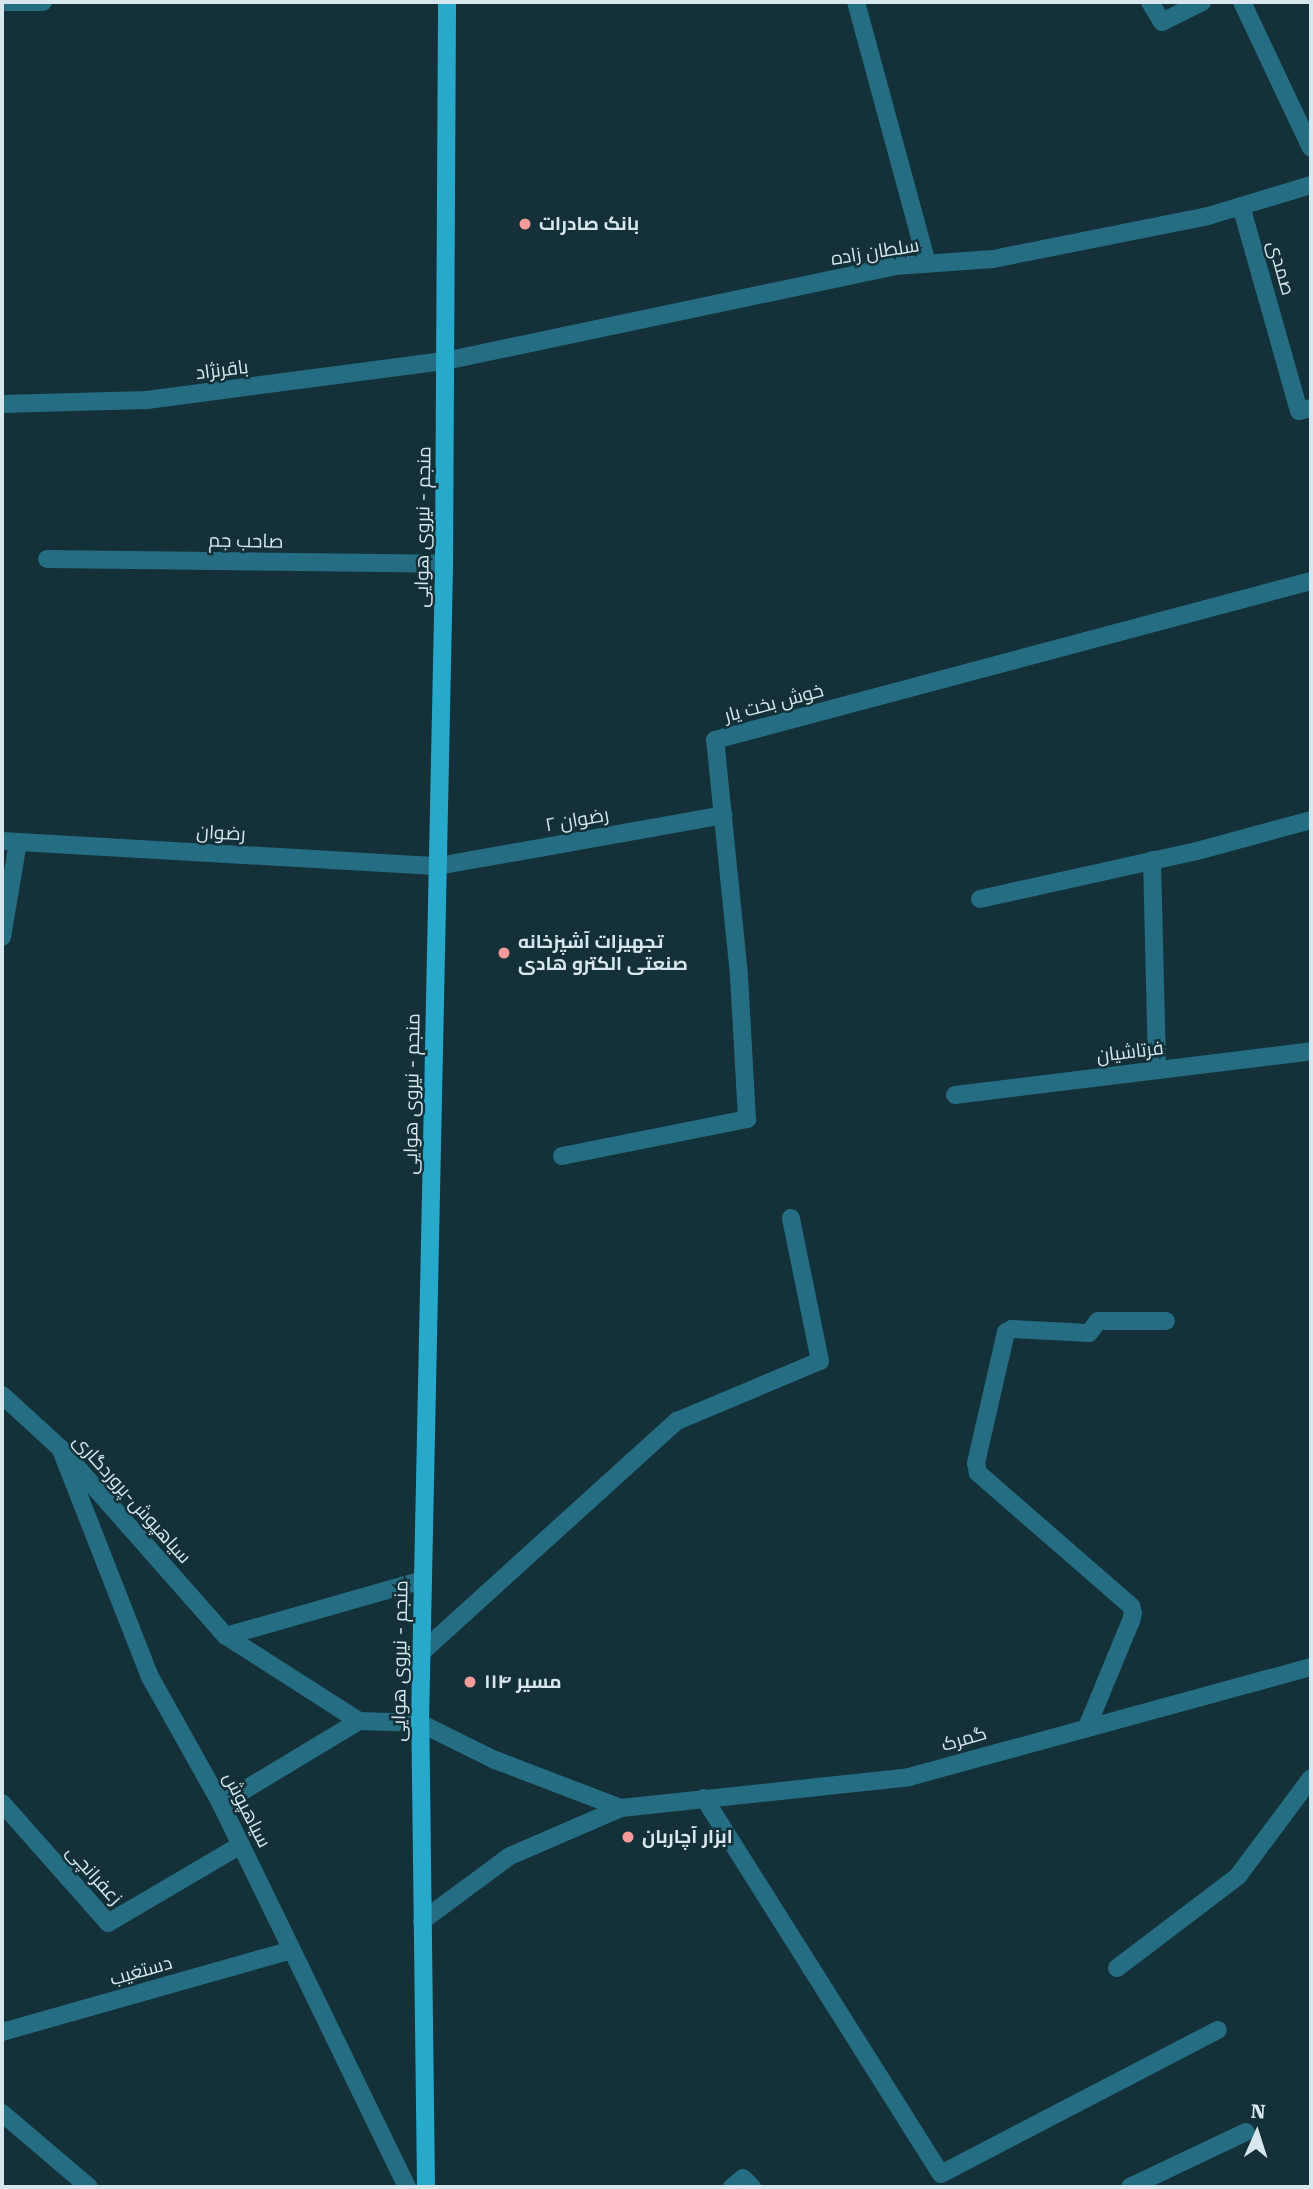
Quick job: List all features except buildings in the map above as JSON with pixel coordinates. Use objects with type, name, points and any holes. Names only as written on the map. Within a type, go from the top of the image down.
[{"type":"main road","name":"منجم - نیروی هوایی","points":[[426,2187],[420,1723],[444,564],[447,2]]},
{"type":"street","points":[[2,2],[43,2]]},
{"type":"street","points":[[856,2],[927,264]]},
{"type":"street","points":[[1150,2],[1162,22],[1202,2]]},
{"type":"street","points":[[1242,2],[1311,148]]},
{"type":"street","name":"سلطان زاده","points":[[445,361],[895,267],[993,259],[1208,216],[1311,185]]},
{"type":"street","name":"صمدی","points":[[1241,206],[1299,411],[1311,408]]},
{"type":"street","name":"باقرنژاد","points":[[2,404],[146,400],[445,361]]},
{"type":"street","name":"صاحب جم","points":[[47,559],[444,564]]},
{"type":"street","name":"خوش بخت یار","points":[[562,1156],[747,1119],[739,975],[715,740],[1311,581]]},
{"type":"street","name":"رضوان ۲","points":[[438,866],[723,815]]},
{"type":"street","points":[[980,899],[1197,851],[1311,820]]},
{"type":"street","points":[[2,937],[10,842]]},
{"type":"street","name":"رضوان","points":[[10,842],[438,866]]},
{"type":"street","points":[[1153,860],[1157,1070]]},
{"type":"street","name":"فرتاشیان","points":[[954,1095],[1311,1051]]},
{"type":"street","points":[[423,1651],[677,1421],[820,1361],[791,1218]]},
{"type":"street","points":[[1087,1727],[1131,1622],[1131,1606],[978,1473],[976,1463],[1006,1332],[1012,1329],[1089,1333],[1098,1321],[1166,1321]]},
{"type":"street","name":"سیاهپوش-پروردگاری","points":[[2,1395],[60,1448],[226,1636],[359,1721]]},
{"type":"street","name":"سیاهپوش","points":[[60,1448],[149,1675],[221,1804],[407,2187]]},
{"type":"street","points":[[226,1636],[422,1580]]},
{"type":"street","name":"گمرک","points":[[422,1922],[510,1856],[621,1808],[909,1777],[1311,1667]]},
{"type":"street","points":[[221,1804],[359,1721],[420,1723]]},
{"type":"street","name":"گمرک","points":[[420,1723],[495,1760],[621,1808]]},
{"type":"street","points":[[1117,1968],[1238,1876],[1311,1779]]},
{"type":"street","points":[[704,1798],[941,2175],[1219,2031]]},
{"type":"street","name":"زعفرانچی","points":[[2,1803],[108,1923],[241,1845]]},
{"type":"street","name":"دستغیب","points":[[2,2032],[292,1950]]},
{"type":"street","points":[[2,2113],[89,2187]]},
{"type":"street","points":[[1130,2187],[1246,2132]]},
{"type":"street","points":[[732,2187],[743,2178],[752,2187]]},
{"type":"place","name":"بانک صادرات","points":[[525,224]]},
{"type":"place","name":"تجهیزات آشپزخانه صنعتی الکترو هادی","points":[[504,953]]},
{"type":"place","name":"مسیر ۱۱۴","points":[[470,1682]]},
{"type":"place","name":"ابزار آچاربان","points":[[628,1837]]}]
